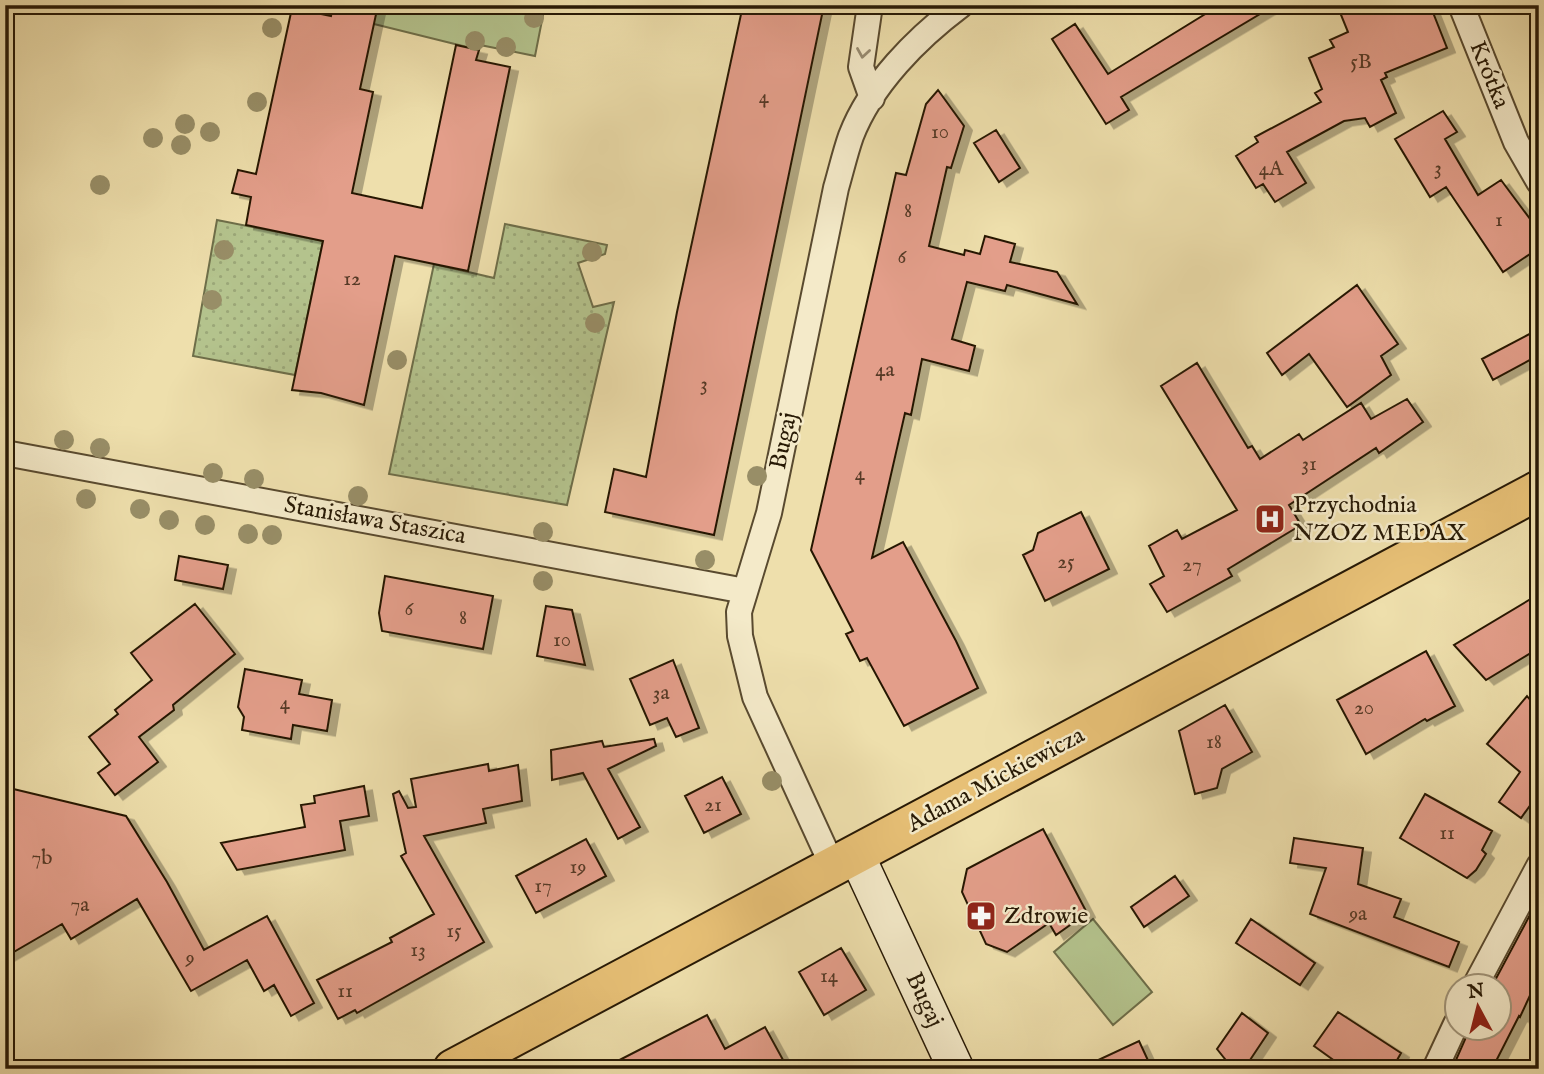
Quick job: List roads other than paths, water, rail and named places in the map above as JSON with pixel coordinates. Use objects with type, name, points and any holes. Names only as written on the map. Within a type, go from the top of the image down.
[{"type":"main road","name":"Adama Mickiewicza","points":[[453,1069],[1539,489]]},
{"type":"street","points":[[870,5],[861,67],[872,99]]},
{"type":"street","name":"Bugaj","points":[[956,1069],[755,697],[740,636],[739,612],[769,513],[836,188],[851,135],[872,99],[911,47],[935,24],[961,5]]},
{"type":"street","name":"Krótka","points":[[1461,5],[1516,142],[1539,182]]},
{"type":"street","name":"Stanisława Staszica","points":[[5,453],[745,591]]},
{"type":"street","points":[[1482,972],[1539,866]]},
{"type":"street","points":[[1435,1069],[1448,1042]]},
{"type":"place","name":"Przychodnia NZOZ MEDAX","points":[[1270,519]]},
{"type":"place","name":"Zdrowie","points":[[981,916]]}]
